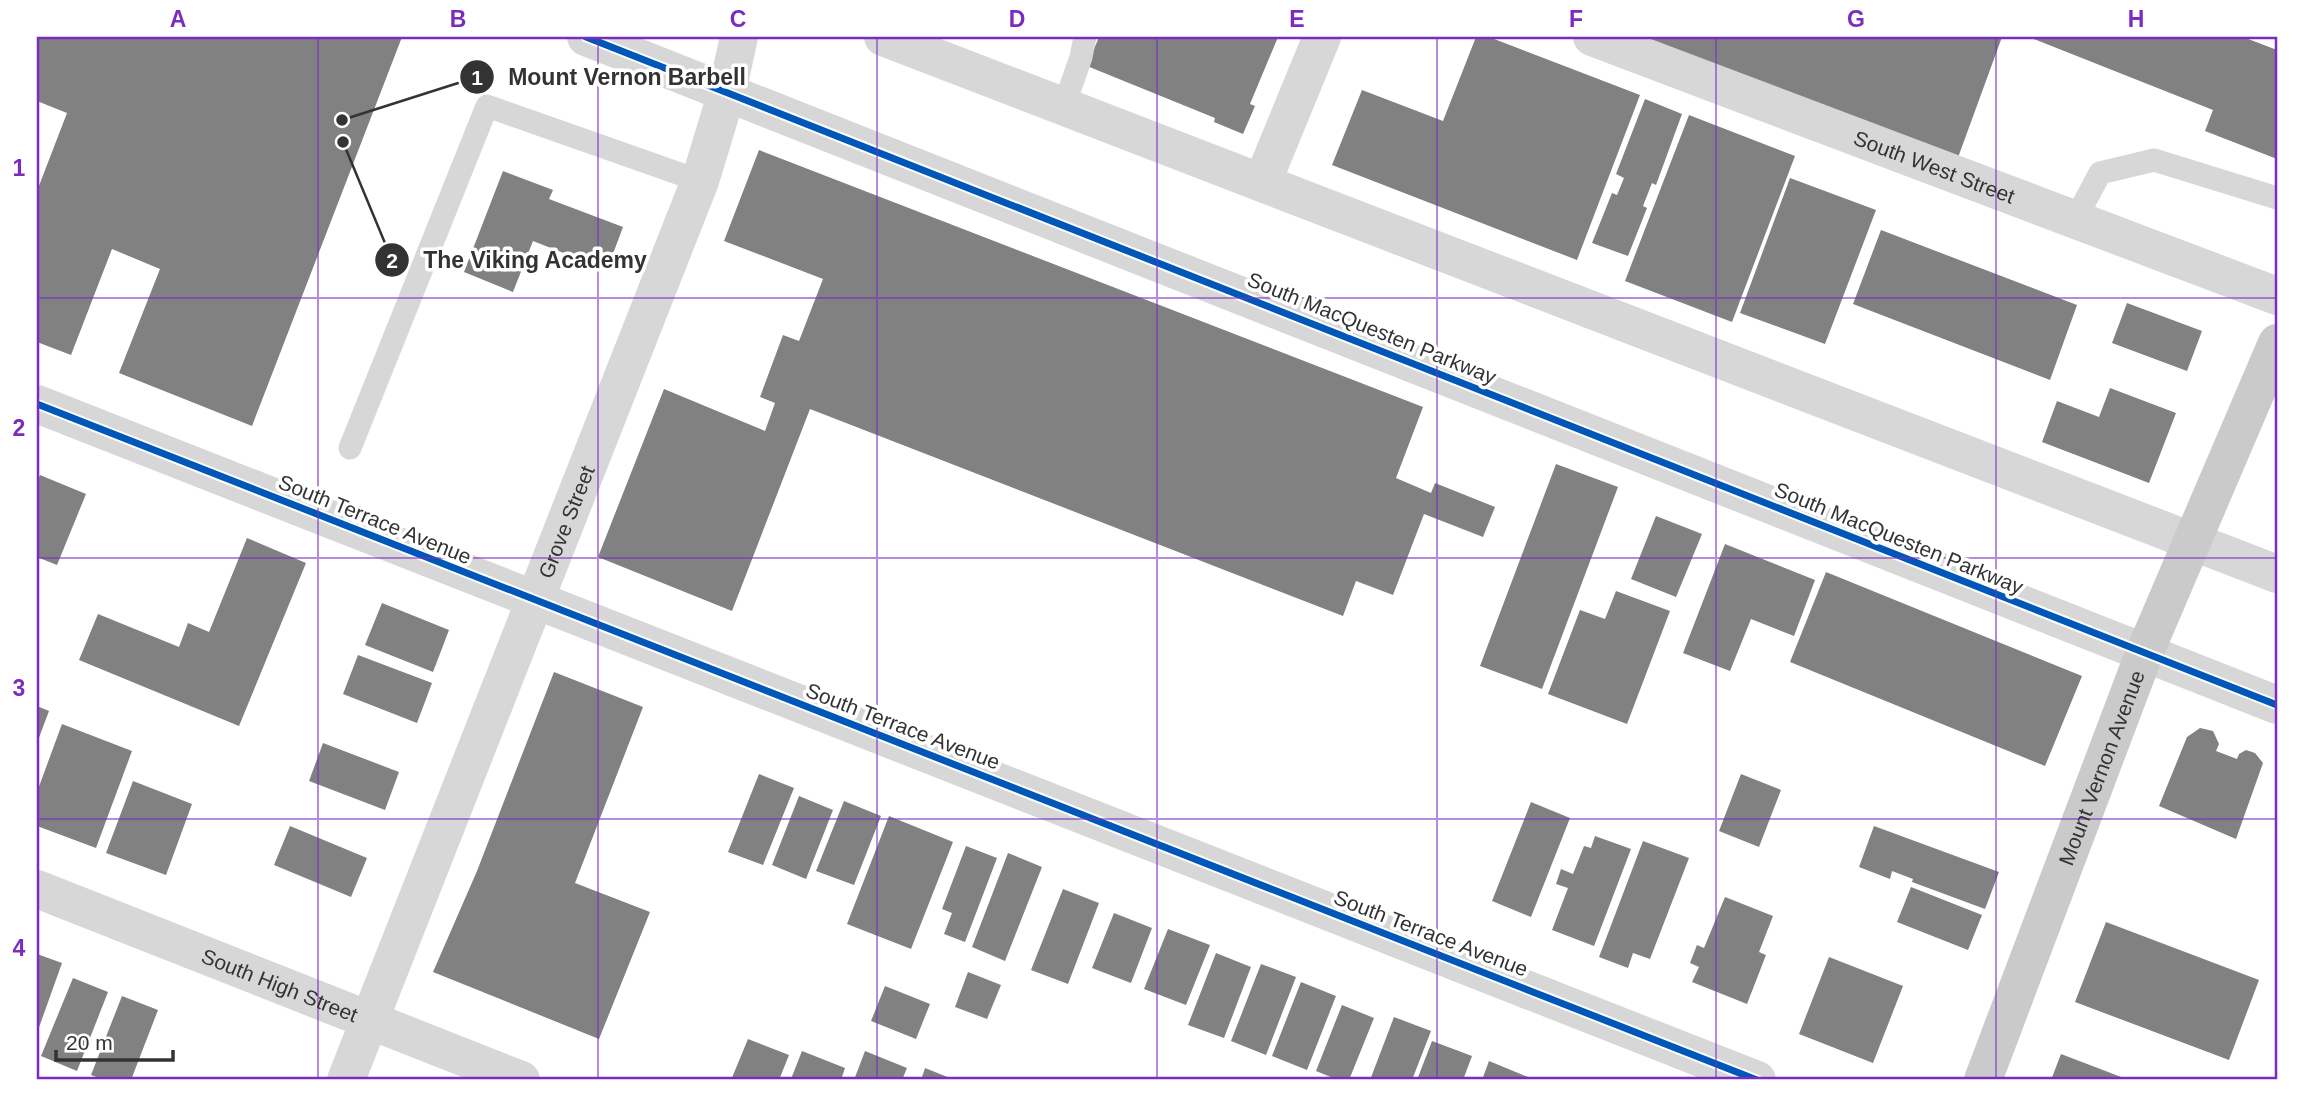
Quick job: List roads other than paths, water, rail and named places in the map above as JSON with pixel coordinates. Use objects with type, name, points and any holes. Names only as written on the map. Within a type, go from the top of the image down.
[{"type":"main road","name":"Mount Vernon Avenue","points":[[1983,1080],[2144,654],[2277,343]]},
{"type":"street","name":"South MacQuesten Parkway","points":[[586,37],[2277,705]]},
{"type":"street","name":"Grove Street","points":[[346,1080],[700,181],[727,92],[739,37]]},
{"type":"street","points":[[883,37],[2277,575]]},
{"type":"street","points":[[1262,183],[1322,37]]},
{"type":"street","name":"South West Street","points":[[1592,37],[2277,296]]},
{"type":"street","name":"South Terrace Avenue","points":[[37,404],[1757,1080]]},
{"type":"street","name":"South High Street","points":[[37,889],[521,1080]]},
{"type":"lane","points":[[1064,106],[1086,37]]},
{"type":"lane","points":[[350,448],[487,106],[700,181]]},
{"type":"lane","points":[[2075,220],[2100,173],[2154,160],[2277,198]]},
{"type":"place","name":"Mount Vernon Barbell","points":[[342,120]]},
{"type":"place","name":"The Viking Academy","points":[[343,142]]}]
